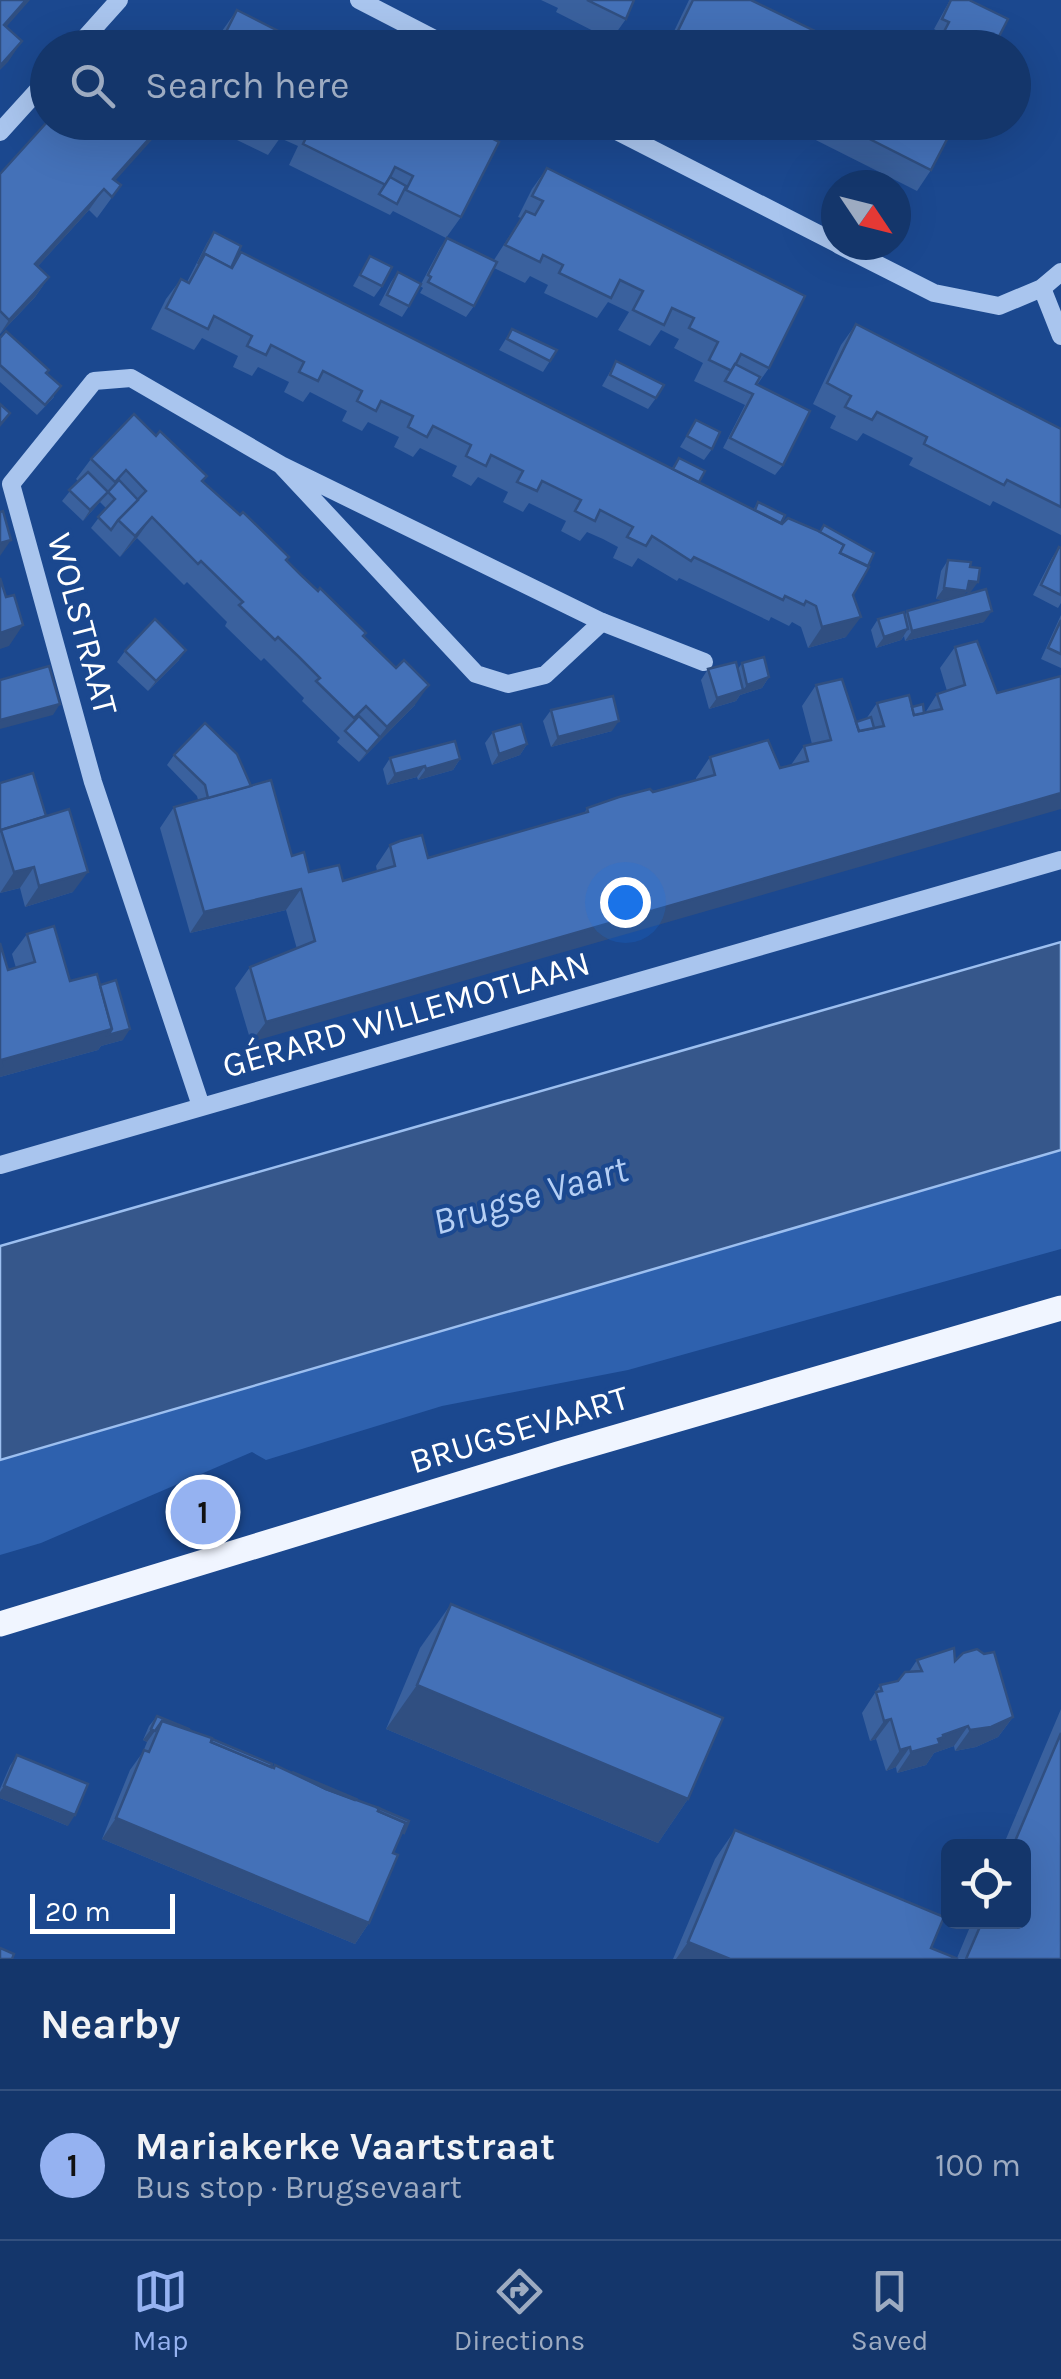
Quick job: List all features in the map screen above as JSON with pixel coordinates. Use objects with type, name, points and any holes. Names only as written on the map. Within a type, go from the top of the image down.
[{"type":"main road","name":"BRUGSEVAART","points":[[0,1624],[630,1432],[1061,1308]]},
{"type":"street","points":[[92,30],[119,0]]},
{"type":"street","points":[[360,0],[418,30]]},
{"type":"street","points":[[0,132],[30,99]]},
{"type":"street","points":[[634,140],[821,235]]},
{"type":"street","points":[[869,260],[934,294],[999,306],[1042,288],[1061,272]]},
{"type":"street","points":[[1042,288],[1061,336]]},
{"type":"street","name":"WOLSTRAAT","points":[[202,1106],[93,782],[11,484],[94,382],[131,378],[281,464],[602,622],[704,662]]},
{"type":"street","name":"WOLSTRAAT","points":[[281,464],[476,674],[508,684],[545,675],[602,622]]},
{"type":"street","name":"GÉRARD WILLEMOTLAAN","points":[[0,1164],[1061,860]]},
{"type":"shaded area","points":[[1061,1150],[1061,1249],[628,1370],[442,1406],[266,1460],[252,1452],[41,1543],[0,1555],[0,1460]]},
{"type":"water","name":"Brugse Vaart","points":[[1061,942],[1061,1150],[0,1460],[0,1246]]},
{"type":"building","points":[[0,0],[26,0],[4,25],[22,41],[0,66]]},
{"type":"building","points":[[587,0],[634,0],[626,19]]},
{"type":"building","points":[[693,0],[751,0],[813,30],[678,30]]},
{"type":"building","points":[[951,0],[969,0],[1008,19],[1002,30],[945,30],[949,22],[942,19]]},
{"type":"building","points":[[237,10],[276,30],[227,30]]},
{"type":"building","points":[[31,140],[148,140],[113,179],[121,185],[112,197],[104,189],[35,264],[49,277],[9,320],[0,311],[0,174]]},
{"type":"building","points":[[305,140],[499,142],[461,217],[406,190],[413,176],[395,167],[386,185],[303,144]]},
{"type":"building","points":[[872,140],[947,140],[931,170]]},
{"type":"building","points":[[547,168],[805,296],[769,368],[741,354],[732,371],[709,360],[718,342],[689,328],[694,318],[672,308],[664,325],[633,310],[643,291],[620,280],[611,298],[559,273],[563,265],[543,255],[540,262],[505,245],[526,211],[535,215],[543,201],[532,196]]},
{"type":"building","points":[[390,177],[406,186],[397,204],[379,194]]},
{"type":"building","points":[[214,232],[241,246],[231,268],[205,254],[198,264]]},
{"type":"building","points":[[447,238],[497,262],[474,306],[428,282]]},
{"type":"building","points":[[241,252],[782,524],[788,518],[844,545],[840,553],[869,567],[853,595],[861,617],[822,627],[816,606],[806,601],[804,605],[785,596],[783,600],[694,557],[691,561],[652,536],[646,546],[627,537],[633,527],[600,510],[595,521],[575,511],[581,500],[542,481],[537,491],[517,482],[523,471],[491,455],[486,466],[466,456],[471,445],[433,426],[427,437],[408,427],[413,416],[381,401],[376,411],[357,401],[362,391],[323,371],[318,381],[299,372],[304,362],[271,345],[266,355],[247,346],[252,336],[214,316],[208,329],[166,308],[181,279],[189,283],[205,254],[232,268]]},
{"type":"building","points":[[370,256],[392,267],[382,286],[360,275]]},
{"type":"building","points":[[398,272],[421,284],[409,306],[387,295]]},
{"type":"building","points":[[856,324],[1061,429],[1061,507],[1007,480],[1004,485],[924,444],[927,437],[877,412],[872,420],[845,407],[851,396],[827,383]]},
{"type":"building","points":[[512,329],[557,350],[550,361],[507,339]]},
{"type":"building","points":[[6,331],[61,386],[45,405],[0,365],[0,338]]},
{"type":"building","points":[[616,361],[664,385],[656,398],[610,375]]},
{"type":"building","points":[[735,364],[760,377],[756,384],[810,411],[783,465],[730,438],[753,394],[725,381]]},
{"type":"building","points":[[0,404],[10,413],[0,425]]},
{"type":"building","points":[[134,414],[156,436],[160,431],[207,476],[202,481],[240,515],[243,512],[289,557],[286,560],[301,575],[366,633],[363,636],[396,668],[404,660],[429,685],[387,727],[366,706],[354,718],[316,681],[320,678],[299,657],[278,637],[275,640],[239,605],[243,602],[152,517],[135,536],[118,520],[146,491],[126,470],[115,482],[91,459]]},
{"type":"building","points":[[696,420],[720,432],[712,449],[687,436]]},
{"type":"building","points":[[679,458],[705,471],[699,482],[673,469]]},
{"type":"building","points":[[88,472],[108,492],[90,510],[69,490]]},
{"type":"building","points":[[119,480],[138,500],[111,530],[98,517],[115,499],[108,492]]},
{"type":"building","points":[[758,502],[785,515],[781,523],[755,510]]},
{"type":"building","points":[[3,511],[11,540],[0,543],[0,512]]},
{"type":"building","points":[[824,525],[874,553],[868,566],[840,553],[844,545],[820,532]]},
{"type":"building","points":[[1061,548],[1061,595],[1041,585]]},
{"type":"building","points":[[948,560],[971,562],[970,567],[980,568],[978,582],[969,581],[967,591],[944,588]]},
{"type":"building","points":[[0,578],[6,597],[14,595],[23,625],[0,633]]},
{"type":"building","points":[[986,589],[992,611],[912,631],[907,611]]},
{"type":"building","points":[[904,612],[908,629],[884,637],[878,619]]},
{"type":"building","points":[[155,619],[186,650],[156,681],[125,651]]},
{"type":"building","points":[[1061,620],[1061,654],[1048,648]]},
{"type":"building","points":[[977,641],[997,693],[1061,676],[1061,793],[266,1022],[250,967],[315,941],[301,889],[204,912],[174,807],[271,780],[292,856],[304,852],[309,872],[339,865],[343,881],[395,866],[390,845],[400,841],[422,835],[428,858],[588,812],[587,808],[619,797],[715,775],[710,757],[768,740],[780,768],[808,761],[804,746],[831,740],[816,685],[842,679],[859,731],[884,726],[877,703],[909,695],[914,715],[942,709],[937,694],[965,685],[955,647]]},
{"type":"building","points":[[764,657],[769,677],[747,685],[742,663]]},
{"type":"building","points":[[736,662],[743,690],[717,698],[708,669]]},
{"type":"building","points":[[49,666],[60,704],[0,720],[0,680]]},
{"type":"building","points":[[613,696],[619,721],[558,737],[551,710]]},
{"type":"building","points":[[923,704],[924,713],[914,715],[912,707]]},
{"type":"building","points":[[359,716],[380,737],[367,752],[345,731]]},
{"type":"building","points":[[871,717],[874,728],[859,731],[856,722]]},
{"type":"building","points":[[205,723],[237,754],[251,786],[208,798],[205,785],[174,755]]},
{"type":"building","points":[[521,724],[527,744],[499,754],[493,732]]},
{"type":"building","points":[[455,741],[460,759],[395,774],[390,758]]},
{"type":"building","points":[[33,773],[46,816],[0,832],[0,783]]},
{"type":"building","points":[[69,809],[88,872],[39,886],[34,867],[14,872],[1,830]]},
{"type":"building","points":[[54,926],[70,981],[97,974],[112,1029],[1,1060],[0,1067],[0,943],[8,970],[35,962],[27,934]]},
{"type":"building","points":[[116,980],[130,1029],[108,1035],[112,1029],[100,985]]},
{"type":"building","points":[[451,1604],[723,1718],[688,1799],[417,1685]]},
{"type":"building","points":[[954,1648],[955,1661],[963,1653],[977,1649],[984,1654],[994,1652],[1013,1717],[991,1727],[970,1730],[968,1726],[943,1735],[938,1739],[940,1744],[911,1752],[910,1747],[900,1750],[891,1719],[884,1721],[876,1692],[882,1691],[880,1685],[898,1681],[905,1672],[922,1671],[917,1660]]},
{"type":"building","points":[[157,1716],[189,1730],[162,1721],[155,1731],[151,1729]]},
{"type":"building","points":[[162,1721],[212,1738],[211,1742],[379,1808],[378,1811],[406,1823],[393,1853],[398,1855],[369,1923],[116,1818],[144,1750],[149,1752]]},
{"type":"building","points":[[1061,1733],[1061,1959],[966,1959],[979,1929],[1031,1929],[1031,1839],[1016,1839]]},
{"type":"building","points":[[212,1739],[272,1764],[271,1767],[211,1742]]},
{"type":"building","points":[[17,1755],[88,1784],[75,1815],[4,1786]]},
{"type":"building","points":[[292,1772],[356,1799],[326,1789]]},
{"type":"building","points":[[379,1808],[409,1821],[404,1833],[406,1823],[378,1811]]},
{"type":"building","points":[[735,1830],[941,1916],[931,1948],[958,1959],[730,1959],[688,1942]]},
{"type":"building","points":[[0,1948],[14,1954],[12,1959],[0,1959]]},
{"type":"place","name":"Mariakerke Vaartstraat","points":[[203,1512]]}]
